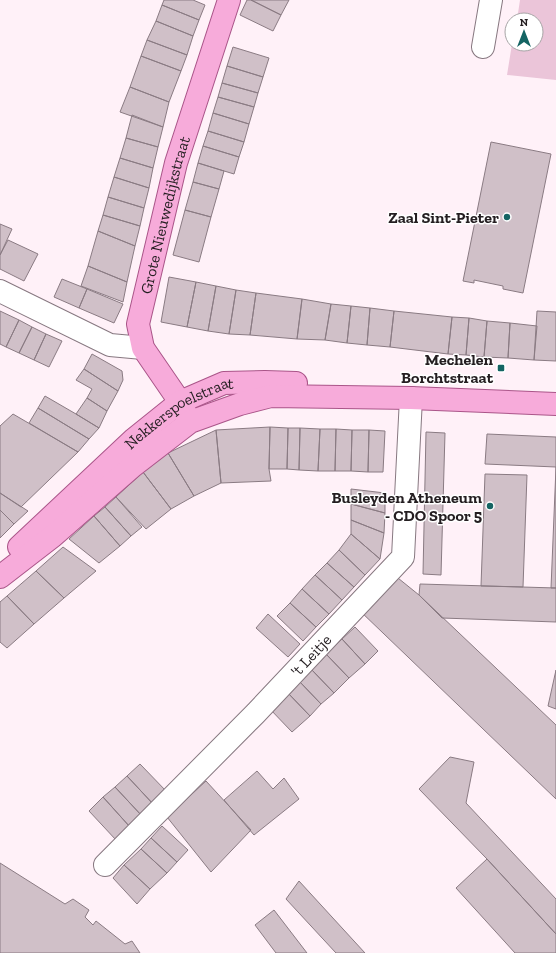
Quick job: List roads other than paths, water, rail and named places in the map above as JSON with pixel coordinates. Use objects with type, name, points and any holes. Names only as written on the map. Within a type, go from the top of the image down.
[{"type":"main road","name":"Grote Nieuwedijkstraat","points":[[190,422],[180,402],[143,348],[138,324],[176,163],[229,0]]},
{"type":"main road","name":"Nekkerspoelstraat","points":[[0,570],[21,544],[134,439],[180,402],[224,383],[265,382],[324,384],[410,398]]},
{"type":"main road","name":"Nekkerspoelstraat","points":[[0,577],[53,536],[133,466],[190,422],[240,404],[271,396],[410,398],[556,404]]},
{"type":"street","points":[[483,46],[491,0]]},
{"type":"street","points":[[0,291],[110,345],[143,348]]},
{"type":"street","name":"'t Leitje","points":[[105,865],[256,713],[403,557],[410,398]]},
{"type":"place","name":"Zaal Sint-Pieter","points":[[507,217]]},
{"type":"place","name":"Mechelen Borchtstraat","points":[[501,368]]},
{"type":"place","name":"Busleyden Atheneum - CDO Spoor 5","points":[[490,506]]}]
